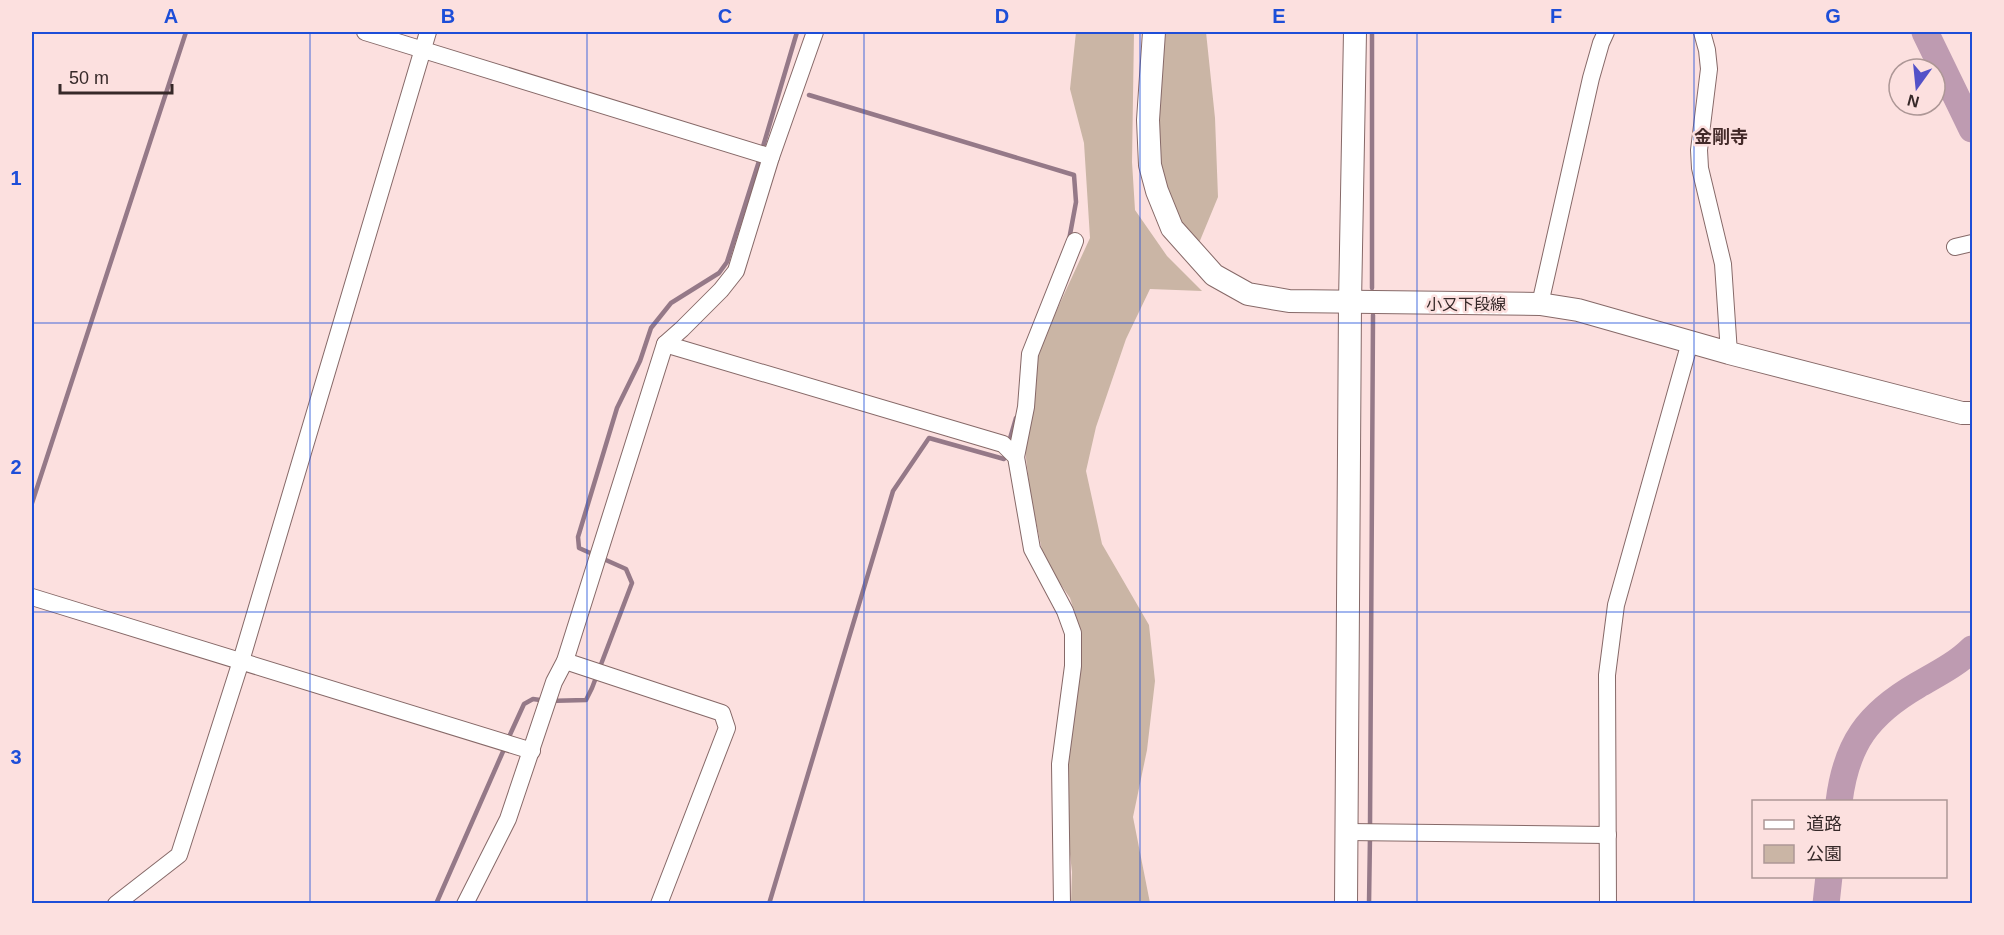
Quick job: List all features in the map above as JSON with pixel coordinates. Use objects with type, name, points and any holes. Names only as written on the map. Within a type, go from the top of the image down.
[{"type":"main road","name":"小又下段線","points":[[1154,32],[1148,120],[1150,165],[1157,191],[1172,228],[1214,275],[1248,294],[1289,301],[1540,304],[1578,310],[1730,353],[1967,413]]},
{"type":"main road","points":[[1346,903],[1350,303],[1355,32]]},
{"type":"street","points":[[365,32],[771,157]]},
{"type":"street","points":[[118,903],[179,855],[241,661],[428,32]]},
{"type":"street","points":[[465,903],[508,819],[554,682],[565,661],[665,344],[721,290],[736,271],[771,157],[815,32]]},
{"type":"street","points":[[1540,304],[1591,78],[1606,32]]},
{"type":"street","points":[[1702,32],[1709,69],[1699,150],[1700,168],[1724,264],[1730,353]]},
{"type":"street","points":[[1062,903],[1060,764],[1073,666],[1073,633],[1065,611],[1032,549],[1016,457],[1026,407],[1030,354],[1075,241]]},
{"type":"street","points":[[1955,248],[1972,243]]},
{"type":"street","points":[[1608,903],[1606,675],[1610,638],[1616,605],[1690,342]]},
{"type":"street","points":[[665,344],[1002,444],[1016,457]]},
{"type":"street","points":[[32,597],[532,751]]},
{"type":"street","points":[[565,661],[722,713],[727,728],[659,903]]},
{"type":"street","points":[[1347,832],[1608,835]]},
{"type":"green space","points":[[1076,32],[1134,32],[1132,162],[1135,210],[1167,256],[1202,291],[1150,289],[1126,339],[1096,427],[1086,471],[1102,544],[1149,625],[1155,681],[1147,750],[1133,817],[1150,903],[1071,903],[1072,872],[1065,809],[1066,758],[1079,679],[1082,634],[1070,598],[1044,560],[1030,493],[1025,449],[1037,353],[1090,238],[1084,143],[1070,89]]},
{"type":"green space","points":[[1160,32],[1206,32],[1215,118],[1218,197],[1199,243],[1174,215],[1161,172],[1157,125]]},
{"type":"waterway","points":[[32,503],[186,32]]},
{"type":"waterway","points":[[762,150],[797,32]]},
{"type":"waterway","points":[[1372,32],[1372,288]]},
{"type":"waterway","points":[[1925,32],[1972,129]]},
{"type":"waterway","points":[[809,95],[1074,175],[1076,202],[1069,240]]},
{"type":"waterway","points":[[508,739],[524,704],[533,699],[586,700],[592,688],[632,583],[626,569],[579,548],[578,537],[617,408],[640,361],[651,328],[671,303],[719,273],[727,262],[760,158]]},
{"type":"waterway","points":[[1370,828],[1373,315]]},
{"type":"waterway","points":[[1009,442],[1016,418]]},
{"type":"waterway","points":[[769,904],[893,491],[929,438],[1004,459]]},
{"type":"waterway","points":[[1839,800],[1847,763],[1862,733],[1873,719],[1901,696],[1953,664],[1972,649]]},
{"type":"waterway","points":[[436,904],[505,747]]},
{"type":"waterway","points":[[1369,904],[1370,836]]},
{"type":"waterway","points":[[1826,904],[1829,878]]},
{"type":"district","name":"金剛寺","points":[[1721,137]]}]
